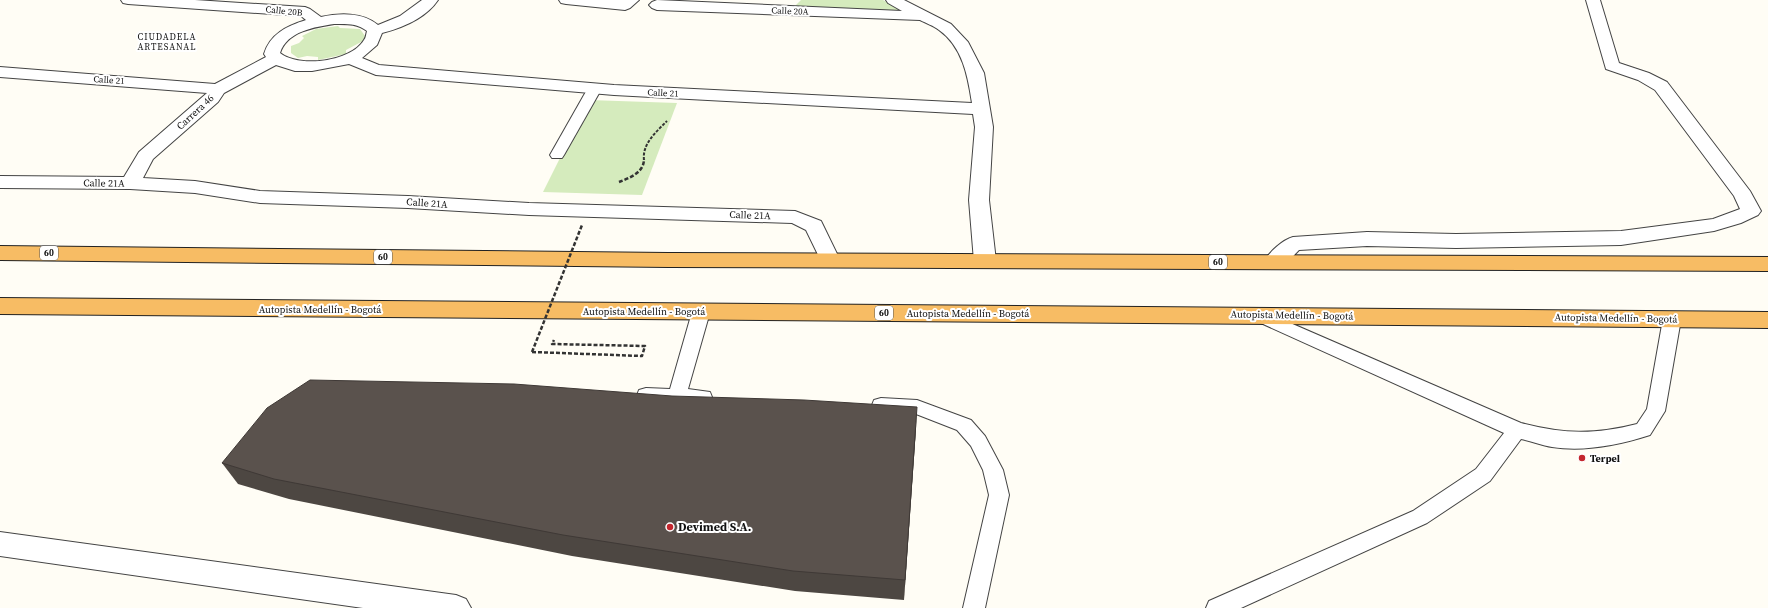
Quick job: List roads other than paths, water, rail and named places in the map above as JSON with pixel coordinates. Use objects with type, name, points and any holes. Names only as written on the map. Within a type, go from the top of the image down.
[{"type":"highway","name":"60","points":[[0,253],[985,261],[1768,264]]},
{"type":"highway","name":"Autopista Medellín - Bogotá","points":[[0,306],[1768,320]]},
{"type":"street","name":"Calle 20B","points":[[128,0],[305,12],[318,22]]},
{"type":"street","points":[[375,30],[391,26],[408,19],[431,0]]},
{"type":"street","points":[[566,0],[617,5],[625,5],[632,0]]},
{"type":"street","points":[[893,0],[945,27],[960,42],[976,73],[980,109],[984,127],[979,200],[985,261]]},
{"type":"street","points":[[1274,262],[1292,244],[1367,240],[1621,238],[1714,225],[1734,219],[1751,211],[1743,195],[1661,86],[1652,79],[1612,66],[1592,0]]},
{"type":"street","name":"Calle 20A","points":[[657,6],[787,5],[924,16]]},
{"type":"street","points":[[348,19],[370,24],[375,30],[375,37],[371,44],[362,51],[349,58],[321,66],[306,67],[282,64],[275,59],[272,54],[272,48],[276,42],[293,30],[318,22],[348,19]]},
{"type":"street","name":"Calle 21","points":[[349,58],[376,70],[595,88],[980,109]]},
{"type":"street","name":"Carrera 46","points":[[130,183],[146,156],[212,98],[218,89],[275,59]]},
{"type":"street","name":"Calle 21","points":[[0,72],[218,89]]},
{"type":"street","name":"Calle 21A","points":[[0,182],[130,183],[195,187],[260,197],[580,217],[795,217],[814,226],[830,260]]},
{"type":"street","points":[[0,544],[456,608]]},
{"type":"lane","points":[[557,155],[595,88]]},
{"type":"lane","points":[[677,396],[690,356],[701,312]]},
{"type":"lane","points":[[1257,315],[1517,430],[1552,439],[1579,440],[1614,438],[1643,430],[1656,411],[1672,319]]},
{"type":"lane","points":[[631,394],[717,398]]},
{"type":"lane","points":[[861,404],[917,407],[964,425],[978,441],[993,470],[1000,495],[974,608]]},
{"type":"lane","points":[[1217,608],[1420,517],[1483,474],[1517,430]]},
{"type":"place","name":"Terpel","points":[[1582,458]]},
{"type":"place","name":"Devimed S.A.","points":[[670,527]]},
{"type":"district","name":"CIUDADELA ARTESANAL","points":[[167,42]]}]
